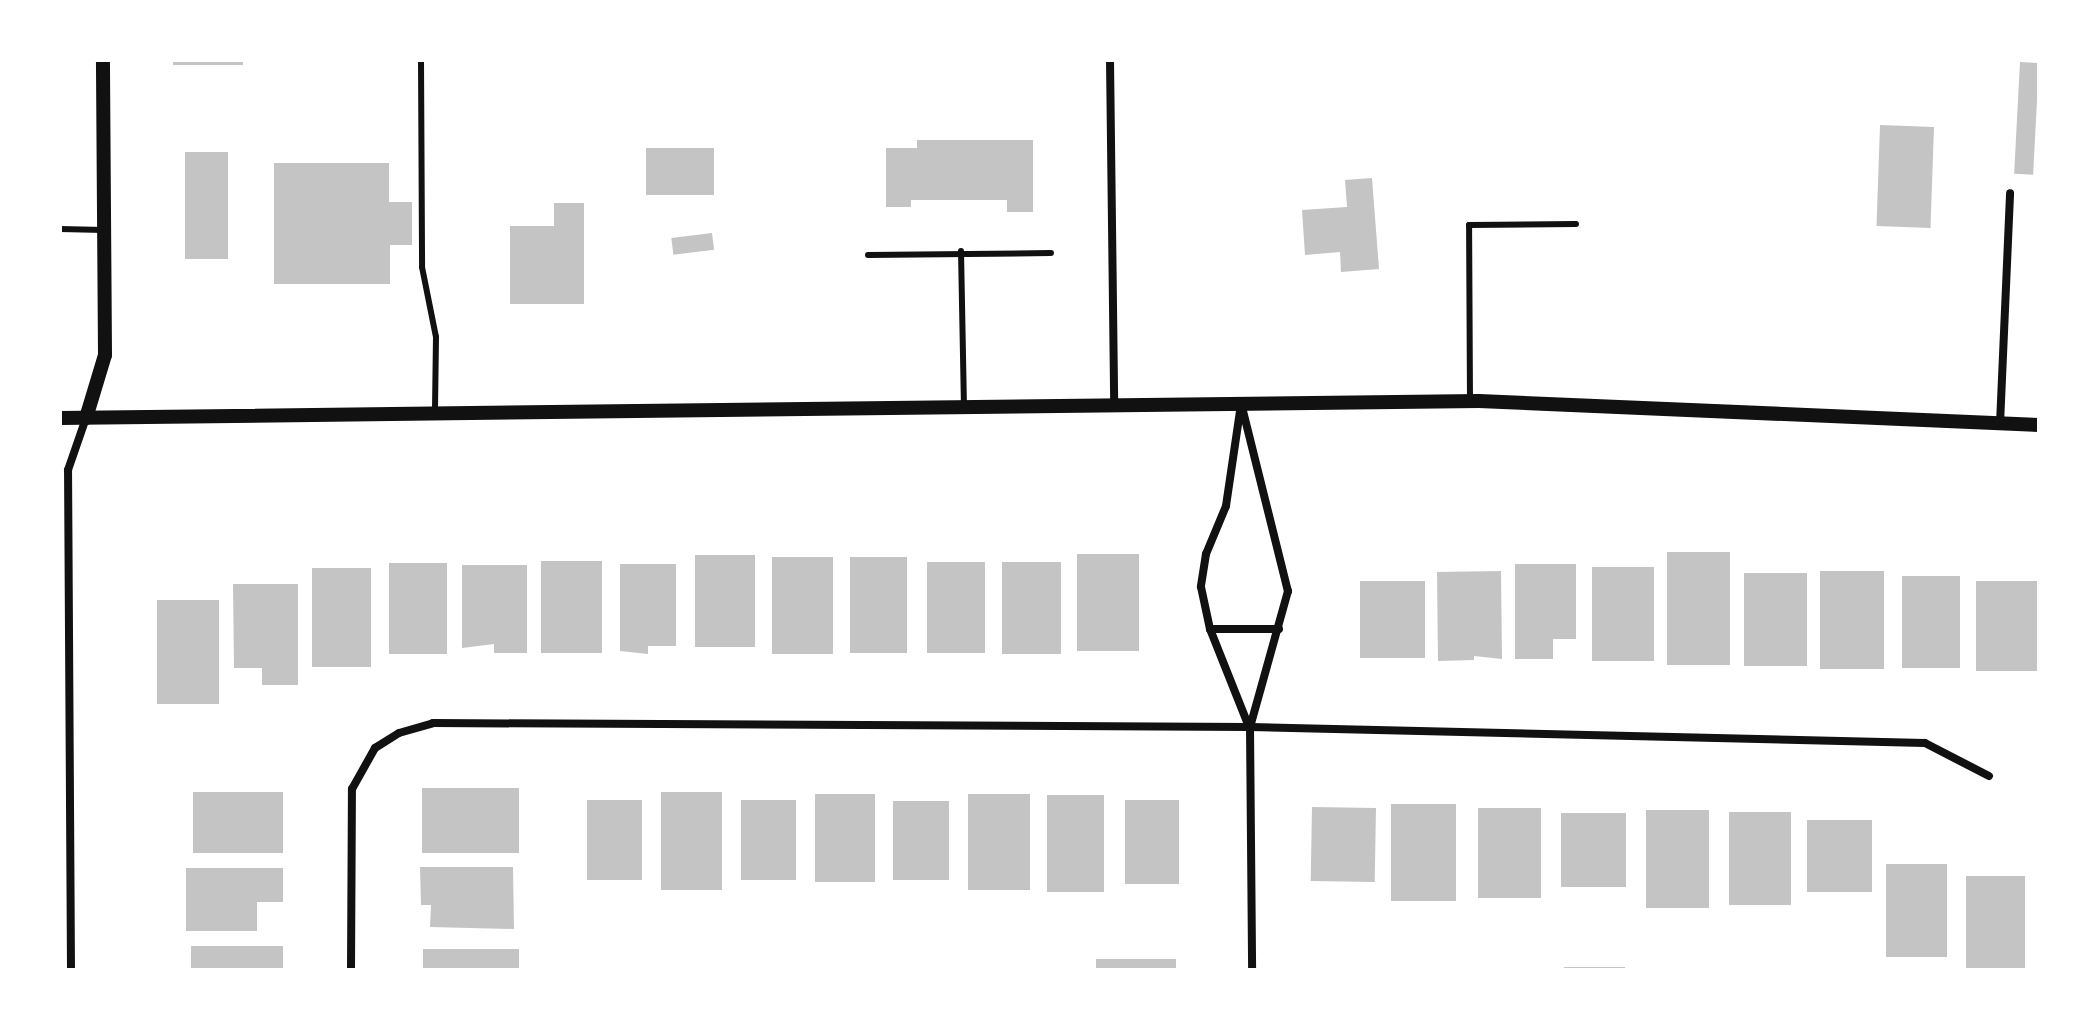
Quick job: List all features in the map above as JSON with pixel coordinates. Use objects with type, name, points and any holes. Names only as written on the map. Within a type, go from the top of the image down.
[{"type":"street","points":[[71,970],[68,470],[105,355],[103,60]]},
{"type":"street","points":[[1110,60],[1114,404]]},
{"type":"street","points":[[2000,424],[2010,193]]},
{"type":"street","points":[[60,418],[1470,401],[2039,425]]},
{"type":"street","points":[[1241,403],[1226,506],[1201,572],[1210,629],[1250,727]]},
{"type":"street","points":[[1241,403],[1264,512],[1286,576],[1279,629],[1250,727],[1252,970]]},
{"type":"street","points":[[1210,629],[1279,629]]},
{"type":"street","points":[[351,970],[352,789],[375,748],[399,733],[433,723],[1250,727],[1925,743],[1989,776]]},
{"type":"lane","points":[[421,60],[422,267],[436,337],[435,413]]},
{"type":"lane","points":[[1470,401],[1469,225],[1576,224]]},
{"type":"lane","points":[[60,229],[104,230]]},
{"type":"lane","points":[[961,251],[964,406]]},
{"type":"lane","points":[[868,255],[961,251],[1051,253]]},
{"type":"building","points":[[173,60],[243,60],[243,65],[173,65]]},
{"type":"building","points":[[2020,62],[2039,63],[2033,175],[2014,174]]},
{"type":"building","points":[[1880,125],[1934,127],[1930,228],[1877,226]]},
{"type":"building","points":[[917,140],[1033,140],[1033,212],[1007,212],[1007,200],[911,200],[911,207],[886,207],[886,148],[917,148]]},
{"type":"building","points":[[646,148],[714,148],[714,195],[646,195]]},
{"type":"building","points":[[185,152],[228,152],[228,259],[185,259]]},
{"type":"building","points":[[274,163],[389,163],[389,202],[412,202],[412,245],[390,245],[390,284],[274,284]]},
{"type":"building","points":[[1372,178],[1379,269],[1341,272],[1340,252],[1305,255],[1302,210],[1347,207],[1345,180]]},
{"type":"building","points":[[554,203],[584,203],[584,304],[510,304],[510,226],[554,226]]},
{"type":"building","points":[[712,233],[714,250],[673,255],[671,238]]},
{"type":"building","points":[[1667,552],[1730,552],[1730,665],[1667,665]]},
{"type":"building","points":[[1077,554],[1139,554],[1139,651],[1077,651]]},
{"type":"building","points":[[695,555],[755,555],[755,647],[695,647]]},
{"type":"building","points":[[772,557],[833,557],[833,654],[772,654]]},
{"type":"building","points":[[850,557],[907,557],[907,653],[850,653]]},
{"type":"building","points":[[541,561],[602,561],[602,653],[541,653]]},
{"type":"building","points":[[927,562],[985,562],[985,653],[927,653]]},
{"type":"building","points":[[1002,562],[1061,562],[1061,654],[1002,654]]},
{"type":"building","points":[[389,563],[447,563],[447,654],[389,654]]},
{"type":"building","points":[[620,564],[676,564],[676,646],[648,646],[648,654],[620,651]]},
{"type":"building","points":[[1515,564],[1576,564],[1576,639],[1553,639],[1553,659],[1515,659]]},
{"type":"building","points":[[462,565],[527,565],[527,653],[494,653],[494,644],[462,648]]},
{"type":"building","points":[[1592,567],[1654,567],[1654,661],[1592,661]]},
{"type":"building","points":[[312,568],[371,568],[371,667],[312,667]]},
{"type":"building","points":[[1501,571],[1502,659],[1474,656],[1474,660],[1438,661],[1437,572]]},
{"type":"building","points":[[1820,571],[1884,571],[1884,669],[1820,669]]},
{"type":"building","points":[[1744,573],[1807,573],[1807,666],[1744,666]]},
{"type":"building","points":[[1902,576],[1960,576],[1960,668],[1902,668]]},
{"type":"building","points":[[1360,581],[1425,581],[1425,658],[1360,658]]},
{"type":"building","points":[[1976,581],[2037,581],[2037,671],[1976,671]]},
{"type":"building","points":[[233,584],[298,584],[298,685],[262,685],[262,668],[234,668]]},
{"type":"building","points":[[157,600],[219,600],[219,704],[157,704]]},
{"type":"building","points":[[422,788],[519,788],[519,853],[422,853]]},
{"type":"building","points":[[193,792],[283,792],[283,853],[193,853]]},
{"type":"building","points":[[661,792],[722,792],[722,890],[661,890]]},
{"type":"building","points":[[815,794],[875,794],[875,882],[815,882]]},
{"type":"building","points":[[968,794],[1030,794],[1030,890],[968,890]]},
{"type":"building","points":[[1047,795],[1104,795],[1104,892],[1047,892]]},
{"type":"building","points":[[587,800],[642,800],[642,880],[587,880]]},
{"type":"building","points":[[741,800],[796,800],[796,880],[741,880]]},
{"type":"building","points":[[1125,800],[1179,800],[1179,884],[1125,884]]},
{"type":"building","points":[[893,801],[949,801],[949,880],[893,880]]},
{"type":"building","points":[[1391,804],[1456,804],[1456,901],[1391,901]]},
{"type":"building","points":[[1312,807],[1376,808],[1375,882],[1311,881]]},
{"type":"building","points":[[1478,808],[1541,808],[1541,898],[1478,898]]},
{"type":"building","points":[[1646,810],[1709,810],[1709,908],[1646,908]]},
{"type":"building","points":[[1729,812],[1791,812],[1791,905],[1729,905]]},
{"type":"building","points":[[1561,813],[1626,813],[1626,887],[1561,887]]},
{"type":"building","points":[[1807,820],[1872,820],[1872,892],[1807,892]]},
{"type":"building","points":[[1886,864],[1947,864],[1947,957],[1886,957]]},
{"type":"building","points":[[420,867],[513,867],[514,929],[430,927],[431,905],[421,905]]},
{"type":"building","points":[[186,868],[283,868],[283,902],[257,902],[257,931],[186,931]]},
{"type":"building","points":[[1966,876],[2025,876],[2025,968],[1966,968]]},
{"type":"building","points":[[191,946],[283,946],[283,970],[191,970]]},
{"type":"building","points":[[423,949],[519,949],[519,970],[423,970]]},
{"type":"building","points":[[1096,959],[1176,959],[1176,970],[1096,970]]},
{"type":"building","points":[[1564,967],[1625,967],[1625,970],[1564,970]]}]
